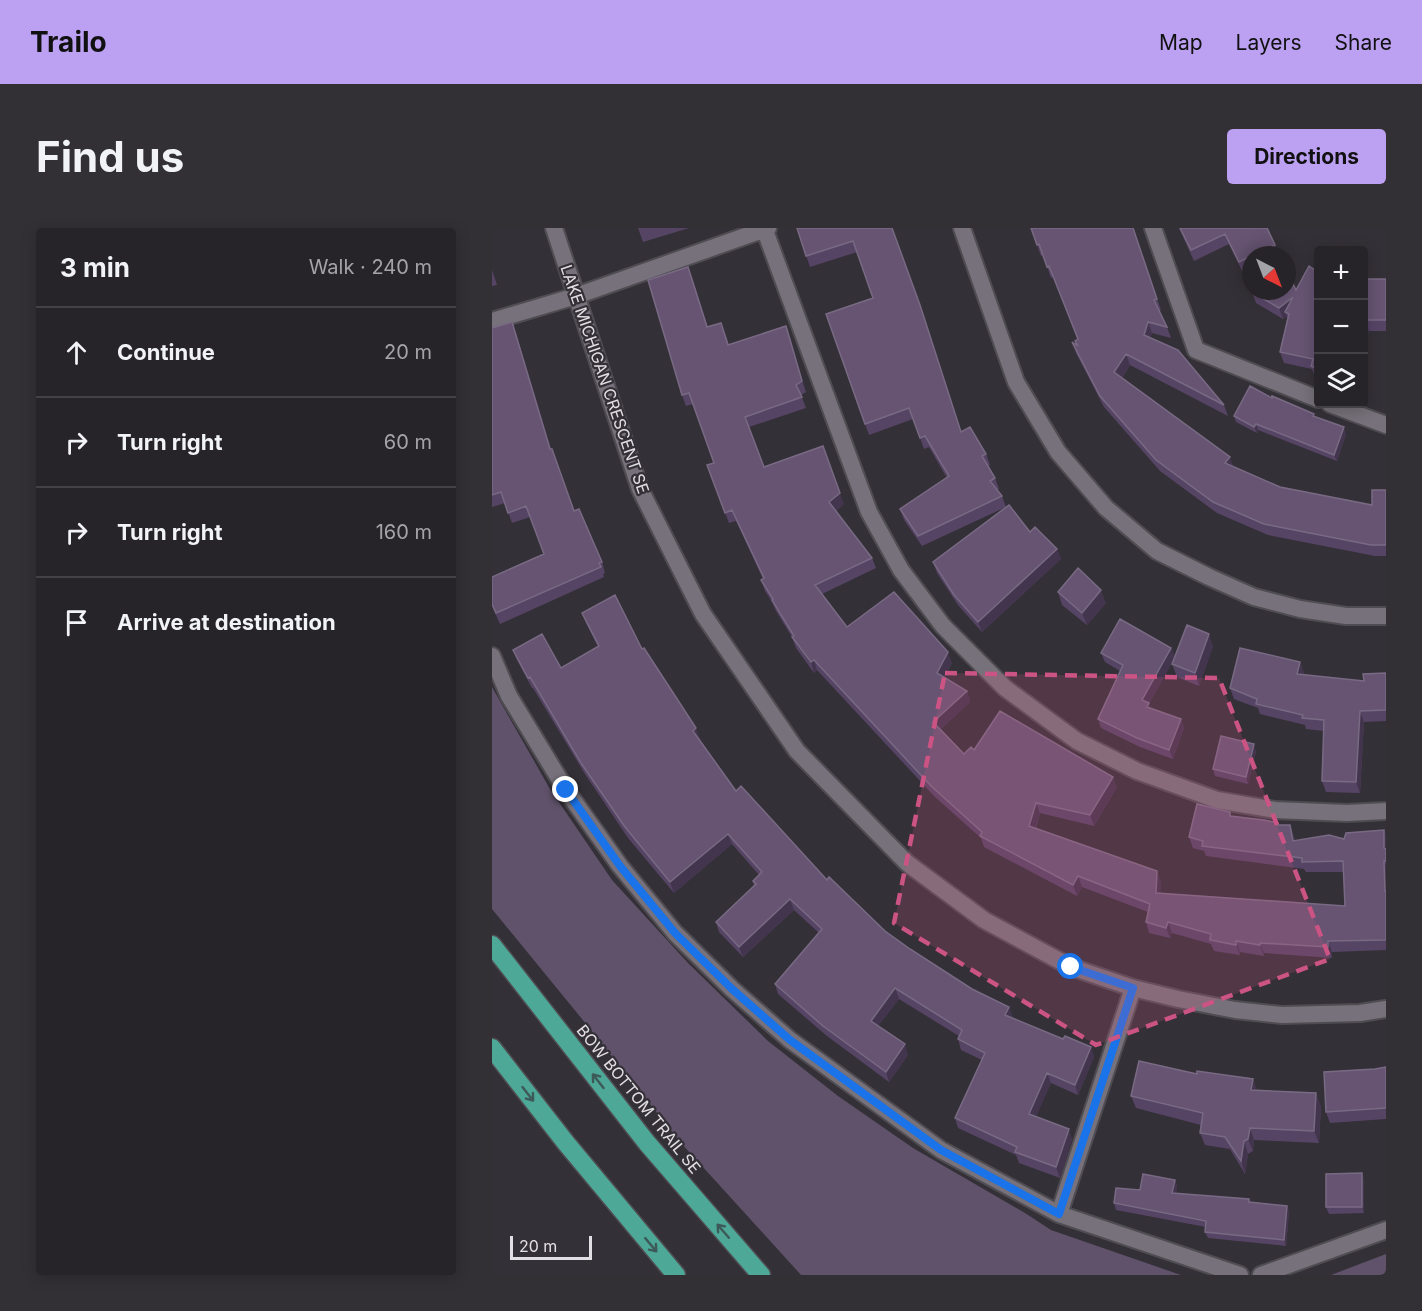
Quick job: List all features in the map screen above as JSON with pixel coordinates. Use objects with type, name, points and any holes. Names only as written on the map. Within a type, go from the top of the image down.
[{"type":"highway","name":"BOW BOTTOM TRAIL SE","points":[[492,945],[647,1143],[761,1275]]},
{"type":"highway","points":[[492,1048],[566,1143],[676,1275]]},
{"type":"street","name":"LAKE MICHIGAN CRESCENT SE","points":[[554,228],[640,489],[703,614],[797,751],[908,863],[984,920],[1071,967],[1133,988],[1235,1010],[1282,1015],[1360,1013],[1386,1009]]},
{"type":"street","points":[[492,321],[576,296],[765,228],[868,512],[901,570],[943,626],[1005,688],[1077,741],[1137,771],[1217,800],[1275,810],[1347,813],[1386,811]]},
{"type":"street","points":[[962,228],[1016,382],[1058,452],[1106,508],[1158,551],[1254,597],[1300,609],[1346,616],[1386,616]]},
{"type":"street","points":[[1153,228],[1196,350],[1314,397]]},
{"type":"street","points":[[1341,408],[1386,425]]},
{"type":"street","points":[[492,656],[509,696],[560,780],[620,866],[675,933],[790,1040],[941,1150],[1059,1214],[1240,1275]]},
{"type":"street","points":[[1059,1214],[1133,988]]},
{"type":"street","points":[[1261,1275],[1386,1230]]},
{"type":"highlighted area","points":[[945,673],[1219,678],[1330,959],[1096,1045],[894,923]]},
{"type":"shaded area","points":[[492,687],[550,789],[612,880],[688,963],[768,1041],[838,1096],[913,1148],[1051,1230],[1181,1275],[801,1275],[681,1143],[492,909]]},
{"type":"shaded area","points":[[1386,1254],[1386,1275],[1331,1275]]},
{"type":"building","points":[[797,228],[892,228],[920,305],[961,432],[970,427],[986,454],[982,456],[995,478],[990,481],[1002,496],[918,536],[900,509],[949,476],[925,436],[920,438],[909,408],[865,424],[826,314],[873,298],[853,241],[806,256]]},
{"type":"building","points":[[1031,228],[1133,228],[1157,299],[1154,300],[1167,327],[1148,322],[1144,335],[1178,350],[1224,405],[1126,354],[1114,372],[1230,457],[1225,463],[1280,487],[1372,505],[1372,490],[1386,490],[1386,545],[1371,545],[1264,524],[1213,502],[1156,460],[1100,396],[1072,342],[1078,346],[1075,341],[1078,339],[1049,266],[1047,267]]},
{"type":"building","points":[[1180,228],[1267,228],[1275,245],[1242,246],[1242,260],[1239,262],[1225,234],[1191,250]]},
{"type":"building","points":[[1309,266],[1314,269],[1314,367],[1311,366],[1313,359],[1280,352],[1289,314],[1285,312],[1291,300],[1296,300],[1296,290]]},
{"type":"building","points":[[688,267],[707,327],[721,323],[728,345],[786,326],[802,381],[796,385],[802,397],[745,417],[764,467],[823,446],[840,493],[829,502],[872,558],[815,585],[847,627],[894,592],[948,652],[937,673],[967,691],[933,722],[964,754],[971,747],[974,750],[1000,711],[1113,777],[1090,815],[1036,803],[1029,826],[1157,871],[1156,893],[1345,906],[1343,861],[1302,862],[1302,858],[1202,846],[1203,841],[1189,837],[1197,804],[1230,812],[1230,816],[1290,825],[1293,841],[1329,835],[1344,839],[1346,833],[1384,830],[1386,940],[1328,941],[1328,947],[1260,943],[1260,945],[1236,941],[1236,945],[1210,940],[1211,934],[1168,922],[1166,928],[1146,922],[1150,904],[1078,876],[1073,885],[980,836],[982,832],[931,786],[814,660],[811,662],[792,637],[794,636],[761,580],[764,578],[732,510],[725,513],[707,465],[714,463],[689,393],[682,395],[648,280]]},
{"type":"building","points":[[1368,279],[1386,279],[1386,320],[1368,320]]},
{"type":"building","points":[[1266,300],[1289,300],[1279,308]]},
{"type":"building","points":[[512,322],[550,449],[552,449],[574,511],[579,509],[602,562],[599,563],[601,567],[496,613],[492,604],[492,577],[544,554],[526,506],[508,513],[501,492],[492,495],[492,328]]},
{"type":"building","points":[[1250,386],[1272,398],[1272,396],[1314,414],[1313,416],[1344,427],[1334,455],[1256,424],[1254,427],[1234,416]]},
{"type":"building","points":[[1009,505],[1030,532],[1035,527],[1057,549],[978,622],[954,595],[933,562]]},
{"type":"building","points":[[1078,568],[1101,590],[1082,613],[1058,592]]},
{"type":"building","points":[[615,595],[642,649],[644,648],[696,728],[693,731],[736,791],[741,786],[827,880],[829,877],[885,931],[910,949],[972,989],[1009,1007],[1005,1015],[1063,1039],[1065,1036],[1091,1047],[1075,1085],[1047,1073],[1029,1114],[1069,1129],[1056,1167],[1015,1152],[1017,1147],[955,1118],[985,1053],[958,1039],[962,1030],[895,988],[871,1021],[905,1044],[886,1072],[823,1026],[775,984],[822,929],[790,899],[739,947],[716,922],[756,884],[753,881],[762,872],[728,834],[670,882],[625,827],[581,763],[513,650],[542,634],[561,668],[599,646],[582,613]]},
{"type":"building","points":[[1120,619],[1171,648],[1142,700],[1149,703],[1147,707],[1181,719],[1169,750],[1137,738],[1098,719],[1123,665],[1101,653]]},
{"type":"building","points":[[1187,625],[1209,634],[1195,673],[1172,664]]},
{"type":"building","points":[[1240,648],[1300,662],[1297,674],[1364,681],[1363,674],[1386,673],[1386,710],[1360,711],[1356,782],[1322,781],[1324,720],[1302,718],[1303,715],[1256,704],[1257,699],[1230,688]]},
{"type":"building","points":[[1221,736],[1254,744],[1246,777],[1213,769]]},
{"type":"building","points":[[1139,1061],[1197,1074],[1197,1071],[1253,1079],[1251,1090],[1316,1093],[1314,1131],[1250,1128],[1248,1139],[1244,1141],[1241,1161],[1225,1137],[1200,1133],[1203,1113],[1131,1096]]},
{"type":"building","points":[[1386,1067],[1386,1108],[1326,1112],[1324,1072]]},
{"type":"building","points":[[1362,1173],[1362,1207],[1326,1207],[1326,1174]]},
{"type":"building","points":[[1143,1174],[1175,1180],[1172,1193],[1249,1199],[1249,1202],[1287,1206],[1284,1240],[1205,1232],[1206,1221],[1114,1203],[1116,1188],[1140,1190]]},
{"type":"route","points":[[566,790],[620,866],[675,933],[732,989],[790,1040],[941,1150],[1059,1214],[1133,988],[1071,967]]}]
